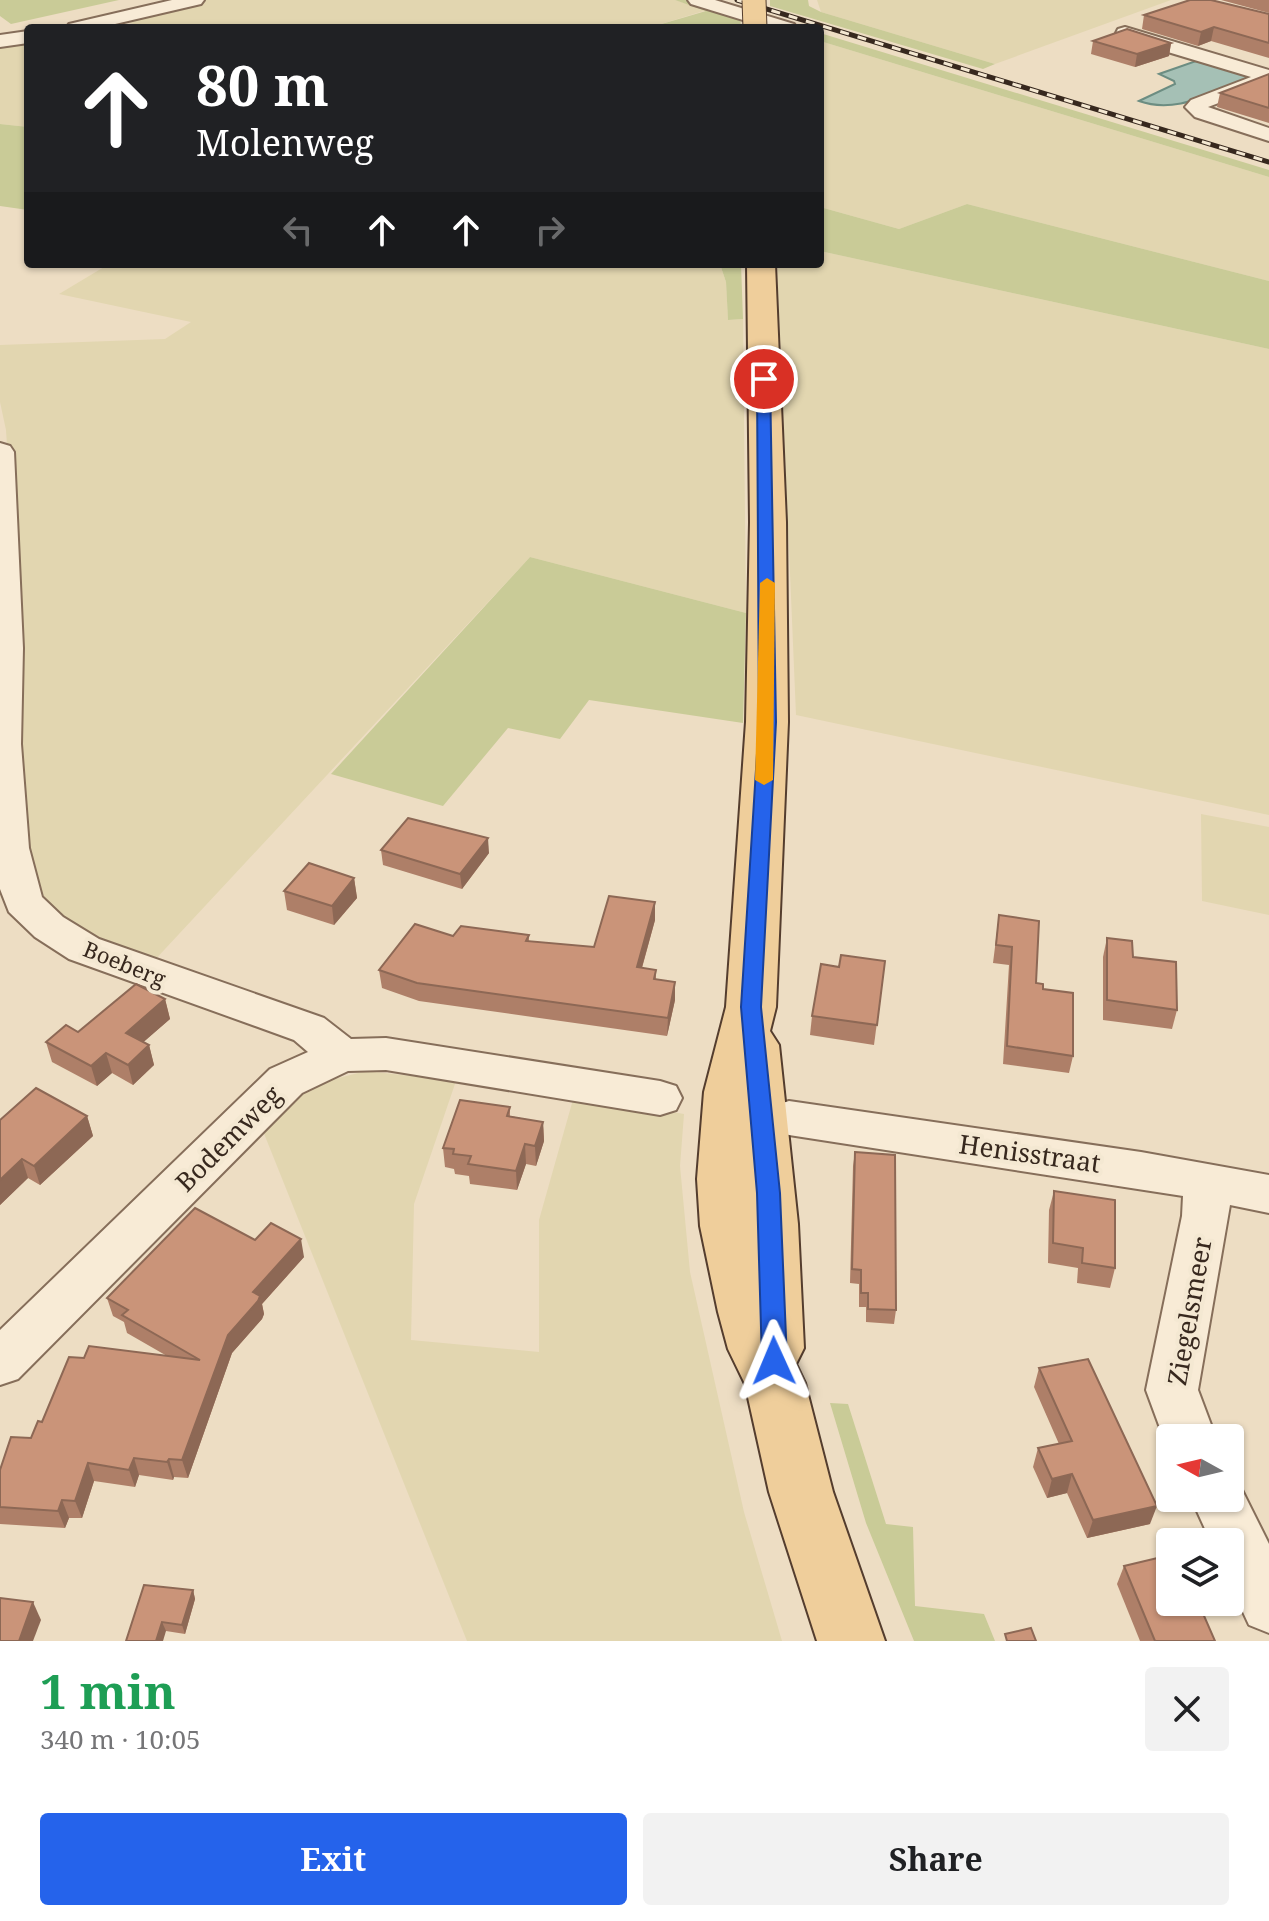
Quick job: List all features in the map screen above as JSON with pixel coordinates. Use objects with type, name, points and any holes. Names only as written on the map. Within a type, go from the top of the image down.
[{"type":"main road","points":[[754,0],[755,24]]},
{"type":"main road","points":[[761,268],[768,522],[767,722],[751,1007],[770,1224],[775,1383],[801,1492],[851,1641]]},
{"type":"main road","points":[[751,1007],[730,1092],[724,1179],[728,1226],[747,1312],[758,1349],[775,1383]]},
{"type":"street","points":[[92,24],[195,0]]},
{"type":"street","points":[[697,0],[775,24]]},
{"type":"street","points":[[1125,33],[1269,76]]},
{"type":"street","points":[[0,41],[24,38]]},
{"type":"street","points":[[1269,76],[1195,107],[1202,113],[1269,135]]},
{"type":"street","name":"Boeberg","points":[[0,452],[6,648],[3,744],[10,848],[23,902],[49,927],[84,949],[309,1029],[342,1055]]},
{"type":"street","name":"Bodemweg","points":[[0,1363],[286,1081],[342,1055],[386,1054],[660,1098]]},
{"type":"street","name":"Henisstraat","points":[[789,1118],[1207,1181],[1269,1194]]},
{"type":"street","name":"Ziegelsmeer","points":[[1184,1424],[1172,1390],[1206,1216],[1207,1181]]},
{"type":"street","points":[[1225,1512],[1269,1605]]},
{"type":"shaded area","points":[[200,0],[675,0],[707,10],[661,24],[134,24],[117,20]]},
{"type":"shaded area","points":[[817,0],[1171,0],[995,64],[821,12]]},
{"type":"shaded area","points":[[24,39],[24,127],[0,124],[0,42]]},
{"type":"shaded area","points":[[824,42],[1269,177],[1269,281],[967,204],[899,229],[824,208]]},
{"type":"shaded area","points":[[1196,61],[1249,76],[1243,82],[1178,104],[1139,101],[1175,84],[1159,74]]},
{"type":"shaded area","points":[[824,252],[1269,349],[1269,815],[796,715],[777,268],[824,268]]},
{"type":"shaded area","points":[[102,268],[721,268],[726,282],[728,320],[743,319],[746,613],[530,557],[152,963],[97,941],[56,916],[39,893],[19,812],[16,583],[6,430],[0,402],[0,345],[165,339],[191,322],[59,294]]},
{"type":"shaded area","points":[[1201,814],[1269,827],[1269,915],[1202,901]]},
{"type":"shaded area","points":[[366,1071],[456,1081],[414,1204],[411,1340],[539,1352],[539,1220],[574,1096],[684,1114],[680,1166],[690,1272],[744,1512],[782,1641],[467,1641],[261,1126],[315,1084]]},
{"type":"green space","points":[[0,0],[119,0],[11,24],[0,16]]},
{"type":"green space","points":[[675,0],[688,0],[740,17],[741,24],[662,24],[706,11]]},
{"type":"green space","points":[[770,0],[808,0],[809,6],[821,12],[995,64],[983,69],[770,6]]},
{"type":"green space","points":[[824,34],[1269,170],[1269,177],[824,42]]},
{"type":"green space","points":[[0,124],[24,127],[24,209],[0,206]]},
{"type":"green space","points":[[967,204],[1269,281],[1269,349],[824,252],[824,208],[899,229]]},
{"type":"green space","points":[[721,268],[741,268],[743,319],[728,320],[726,282]]},
{"type":"green space","points":[[530,557],[746,613],[743,723],[589,700],[560,739],[508,728],[443,806],[331,774]]},
{"type":"green space","points":[[830,1403],[848,1404],[886,1524],[913,1527],[915,1606],[984,1614],[995,1641],[914,1641],[866,1523]]},
{"type":"building","points":[[1190,0],[1211,0],[1269,14],[1269,43],[1214,27],[1201,32],[1144,15]]},
{"type":"building","points":[[1127,29],[1171,43],[1137,54],[1093,41]]},
{"type":"building","points":[[1269,74],[1269,108],[1220,93]]},
{"type":"building","points":[[408,818],[488,838],[460,874],[381,850]]},
{"type":"building","points":[[309,863],[354,878],[332,906],[284,891]]},
{"type":"building","points":[[609,896],[655,902],[637,967],[656,970],[654,979],[675,982],[668,1018],[417,983],[379,970],[415,924],[453,936],[461,926],[529,935],[526,941],[594,947]]},
{"type":"building","points":[[999,915],[1039,921],[1036,983],[1043,984],[1043,989],[1073,993],[1073,1056],[1007,1046],[1012,947],[996,945]]},
{"type":"building","points":[[1107,938],[1132,941],[1133,957],[1176,962],[1177,1010],[1107,1000]]},
{"type":"building","points":[[841,955],[885,961],[877,1025],[812,1016],[821,964],[839,967]]},
{"type":"building","points":[[136,984],[165,999],[126,1033],[149,1045],[128,1065],[106,1053],[91,1066],[46,1042],[66,1025],[78,1032]]},
{"type":"building","points":[[36,1088],[87,1116],[34,1166],[22,1159],[0,1180],[0,1120]]},
{"type":"building","points":[[460,1100],[510,1107],[507,1116],[543,1122],[535,1146],[525,1144],[516,1171],[468,1164],[471,1156],[453,1154],[454,1149],[443,1148]]},
{"type":"building","points":[[855,1152],[895,1155],[896,1310],[868,1309],[868,1293],[861,1293],[861,1270],[852,1269]]},
{"type":"building","points":[[1054,1191],[1115,1200],[1115,1268],[1082,1263],[1083,1248],[1053,1243]]},
{"type":"building","points":[[195,1208],[255,1240],[271,1223],[301,1239],[253,1292],[260,1296],[258,1301],[228,1335],[182,1460],[169,1459],[167,1462],[134,1458],[129,1470],[88,1463],[75,1501],[62,1500],[58,1511],[0,1507],[0,1470],[11,1437],[31,1438],[38,1421],[42,1422],[69,1357],[84,1358],[89,1346],[200,1360],[122,1315],[128,1310],[107,1298]]},
{"type":"building","points":[[1088,1359],[1156,1506],[1093,1520],[1072,1474],[1052,1479],[1038,1448],[1072,1441],[1039,1368]]},
{"type":"building","points":[[1156,1558],[1156,1616],[1204,1616],[1215,1641],[1155,1641],[1124,1566]]},
{"type":"building","points":[[144,1585],[193,1590],[182,1625],[162,1622],[156,1641],[126,1641]]},
{"type":"building","points":[[0,1598],[33,1602],[19,1641],[0,1641]]},
{"type":"building","points":[[1031,1628],[1036,1641],[1007,1641],[1005,1634]]},
{"type":"railway","points":[[737,0],[816,24]]},
{"type":"railway","points":[[824,26],[1269,162]]},
{"type":"slow traffic","points":[[764,780],[767,583]]},
{"type":"route","points":[[764,379],[768,522],[767,722],[751,1007],[768,1193],[774,1361]]}]
